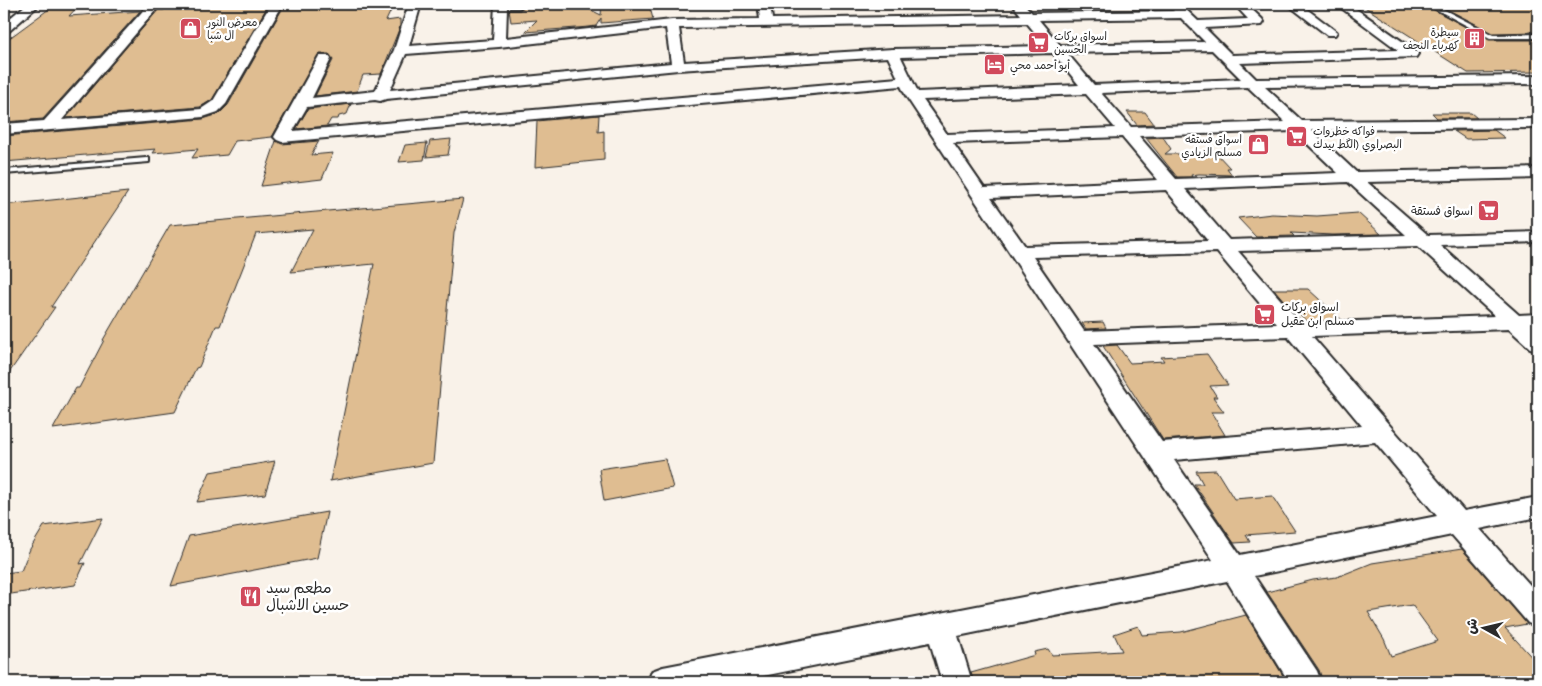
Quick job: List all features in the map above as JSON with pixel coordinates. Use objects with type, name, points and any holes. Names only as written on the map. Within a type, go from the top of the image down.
[{"type":"street","points":[[4,29],[34,4]]},
{"type":"street","points":[[49,125],[155,4]]},
{"type":"street","points":[[4,129],[203,113],[213,109],[219,104],[278,4]]},
{"type":"street","points":[[380,97],[402,50],[415,4]]},
{"type":"street","points":[[499,43],[501,4],[519,4]]},
{"type":"street","points":[[764,4],[766,22]]},
{"type":"street","points":[[402,50],[499,43],[672,24],[898,17],[915,21],[1025,13],[1185,14],[1258,22],[1240,4]]},
{"type":"street","points":[[1294,4],[1331,32]]},
{"type":"street","points":[[1228,58],[1411,54],[1342,4]]},
{"type":"street","points":[[1025,13],[1458,523],[1538,614]]},
{"type":"street","points":[[1185,14],[1252,83],[1352,177],[1538,343]]},
{"type":"street","points":[[915,21],[932,52]]},
{"type":"street","points":[[672,24],[678,66]]},
{"type":"street","points":[[302,103],[380,97],[678,66],[932,52],[1216,46]]},
{"type":"street","points":[[893,54],[910,88],[942,139],[1234,568],[1306,682]]},
{"type":"street","points":[[324,59],[282,137],[910,88],[1090,89],[1252,83],[1538,80]]},
{"type":"street","points":[[942,139],[1298,126],[1538,123]]},
{"type":"street","points":[[979,193],[1352,177],[1538,173]]},
{"type":"street","points":[[1019,252],[1538,237]]},
{"type":"street","points":[[1078,338],[1538,321]]},
{"type":"street","points":[[1155,452],[1381,432]]},
{"type":"street","points":[[663,682],[1538,507]]},
{"type":"street","points":[[940,627],[957,682]]},
{"type":"lane","points":[[1429,4],[1492,37],[1538,36]]},
{"type":"lane","points":[[4,172],[146,160]]},
{"type":"building","points":[[80,4],[69,16],[140,11],[43,119],[4,122],[4,42],[53,6]]},
{"type":"building","points":[[169,4],[269,4],[212,100],[200,107],[66,118],[158,10],[164,10]]},
{"type":"building","points":[[285,4],[394,4],[386,21],[400,19],[400,27],[381,74],[363,75],[357,91],[315,96],[333,60],[329,54],[319,54],[272,137],[235,141],[227,155],[192,158],[198,149],[153,153],[156,149],[4,162],[4,136],[203,119],[219,114],[228,105]]},
{"type":"building","points":[[527,4],[579,4],[601,15],[602,4],[649,4],[653,19],[601,23],[601,18],[596,26],[525,32],[537,20],[511,22],[509,10],[520,10]]},
{"type":"building","name":"سيطرة كهرباء النجف","points":[[1360,4],[1424,4],[1489,40],[1538,40],[1538,72],[1468,73]]},
{"type":"building","points":[[1437,4],[1538,4],[1538,32],[1493,33]]},
{"type":"building","points":[[351,104],[347,114],[339,116],[338,119],[331,119],[327,126],[296,129],[308,109]]},
{"type":"building","points":[[1127,112],[1145,112],[1154,124],[1137,125]]},
{"type":"building","points":[[1432,113],[1471,113],[1477,118],[1437,118]]},
{"type":"building","points":[[599,115],[598,132],[604,131],[604,160],[535,167],[537,121]]},
{"type":"building","points":[[1494,130],[1505,138],[1466,139],[1454,131]]},
{"type":"building","points":[[1163,137],[1171,149],[1165,154],[1217,154],[1230,168],[1227,168],[1232,175],[1199,174],[1191,175],[1192,177],[1177,177],[1146,138]]},
{"type":"building","points":[[451,139],[448,155],[426,157],[430,141]]},
{"type":"building","points":[[276,141],[282,144],[319,141],[311,155],[333,153],[322,179],[261,186]]},
{"type":"building","points":[[427,143],[424,160],[399,162],[405,145]]},
{"type":"building","points":[[128,192],[51,307],[55,307],[4,380],[4,205]]},
{"type":"building","points":[[463,199],[454,233],[433,463],[330,481],[374,264],[291,272],[313,229],[256,234],[220,326],[216,326],[199,367],[196,368],[175,412],[53,429],[76,388],[79,388],[103,340],[170,225]]},
{"type":"building","points":[[1358,213],[1381,234],[1333,235],[1291,233],[1294,236],[1256,237],[1238,218],[1272,214],[1317,216]]},
{"type":"building","points":[[1274,289],[1308,289],[1342,320],[1306,321],[1294,308],[1290,308]]},
{"type":"building","points":[[1103,322],[1106,328],[1086,329],[1082,323]]},
{"type":"building","points":[[1117,345],[1130,363],[1164,361],[1161,357],[1207,354],[1228,385],[1210,386],[1217,397],[1213,397],[1224,412],[1211,412],[1225,435],[1163,440],[1103,346]]},
{"type":"building","points":[[665,459],[673,488],[604,501],[599,469]]},
{"type":"building","points":[[275,461],[265,494],[197,502],[210,472]]},
{"type":"building","points":[[1216,470],[1234,499],[1272,496],[1295,531],[1246,535],[1250,542],[1234,543],[1194,484],[1203,484],[1196,471]]},
{"type":"building","points":[[327,512],[317,558],[171,586],[189,536]]},
{"type":"building","points":[[103,518],[80,564],[85,563],[75,585],[4,595],[4,573],[21,571],[30,549],[44,526]]},
{"type":"building","points":[[1462,549],[1527,624],[1505,628],[1538,664],[1538,682],[1323,682],[1319,670],[1267,592],[1313,580],[1337,577],[1372,563]],"holes":[[[1412,605],[1438,641],[1391,656],[1384,639],[1368,612]]]},
{"type":"building","points":[[1246,615],[1287,682],[974,682],[971,673],[1035,655],[1034,652],[1048,649],[1052,655],[1122,651],[1114,634],[1138,626],[1142,635],[1181,632]]},
{"type":"place","name":"معرض النور ال شبا","points":[[191,28]]},
{"type":"place","name":"سيطرة كهرباء النجف","points":[[1475,38]]},
{"type":"place","name":"اسواق بركات الحسين","points":[[1038,42]]},
{"type":"place","name":"أبو أحمد محي","points":[[994,65]]},
{"type":"place","name":"فواكه خظروات البصراوي (الگط بيدك","points":[[1297,137]]},
{"type":"place","name":"اسواق فستقه مسلم الزيادي","points":[[1258,145]]},
{"type":"place","name":"اسواق فستقة","points":[[1489,211]]},
{"type":"place","name":"اسواق بركات مسلم ابن عقيل","points":[[1265,314]]},
{"type":"place","name":"مطعم سيد حسين الاشبال","points":[[250,597]]}]
